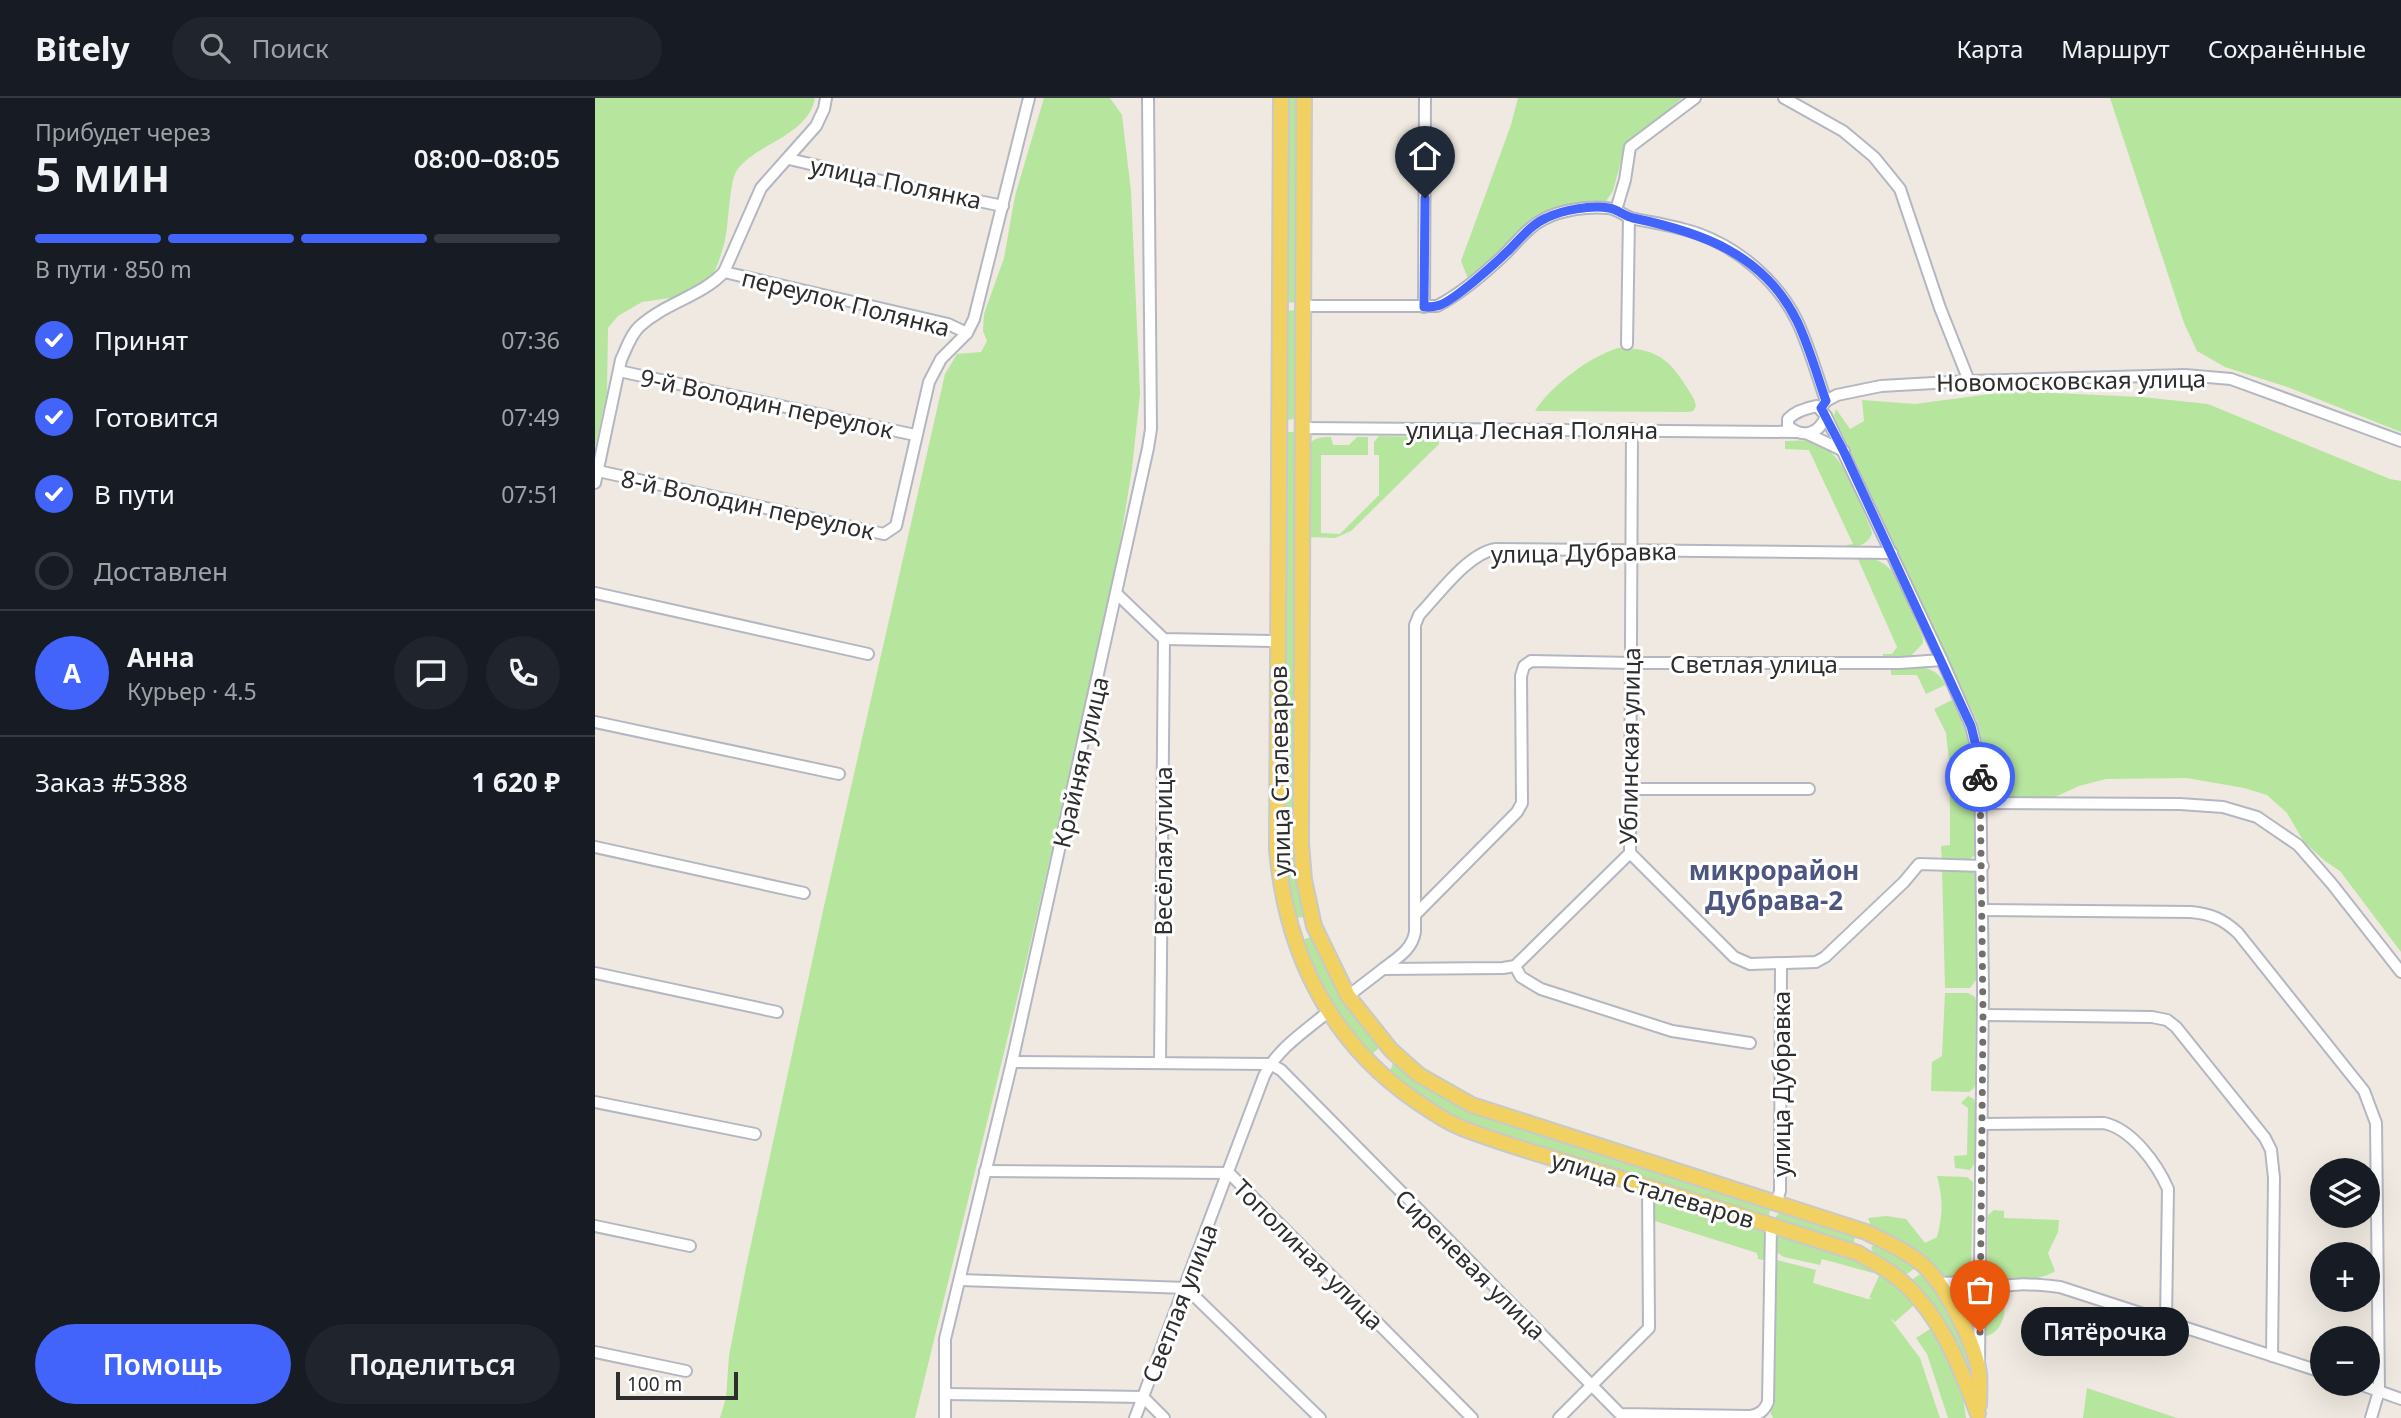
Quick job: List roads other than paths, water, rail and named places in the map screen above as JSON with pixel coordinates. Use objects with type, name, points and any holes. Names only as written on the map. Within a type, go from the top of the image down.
[{"type":"main road","name":"улица Сталеваров","points":[[1281,98],[1277,850],[1284,906],[1307,971],[1328,1012],[1347,1039],[1399,1090],[1460,1127],[1858,1253],[1892,1274],[1920,1299],[1945,1335],[1978,1416]]},
{"type":"main road","name":"улица Сталеваров","points":[[1304,98],[1301,843],[1304,880],[1314,926],[1348,996],[1391,1050],[1419,1075],[1472,1105],[1866,1232],[1904,1250],[1940,1283],[1966,1332],[1979,1372],[1978,1416]]},
{"type":"main road","points":[[1279,306],[1303,306]]},
{"type":"main road","points":[[1278,427],[1302,428]]},
{"type":"main road","points":[[1293,933],[1314,926]]},
{"type":"main road","points":[[1374,1068],[1391,1050]]},
{"type":"main road","points":[[1771,1226],[1776,1204]]},
{"type":"main road","points":[[1858,1253],[1866,1232]]},
{"type":"street","points":[[596,477],[621,360],[627,346],[639,327],[716,281],[725,272],[761,188],[816,126],[826,98]]},
{"type":"street","points":[[915,435],[929,382],[941,359],[967,333],[974,319],[1029,98]]},
{"type":"street","name":"Крайняя улица","points":[[945,1418],[945,1339],[1012,1062],[1118,594],[1151,429],[1148,98]]},
{"type":"street","points":[[1424,307],[1425,98]]},
{"type":"street","points":[[1616,211],[1625,180],[1630,147],[1695,98]]},
{"type":"street","points":[[1784,98],[1843,131],[1874,157],[1900,190],[1940,308],[1969,381]]},
{"type":"street","name":"улица Полянка","points":[[789,159],[895,184],[1003,205]]},
{"type":"street","points":[[1303,306],[1437,306],[1450,300],[1505,254],[1534,225],[1546,218],[1579,209],[1608,208],[1629,217],[1672,226],[1718,242],[1767,279],[1785,301],[1798,322],[1825,409],[1971,726],[1980,762],[1983,866],[1983,1124],[1979,1372]]},
{"type":"street","points":[[1627,344],[1629,217]]},
{"type":"street","name":"переулок Полянка","points":[[725,272],[948,324],[967,333]]},
{"type":"street","name":"9-й Володин переулок","points":[[619,371],[915,435]]},
{"type":"street","name":"Новомосковская улица","points":[[1788,419],[1799,410],[1817,407],[1825,409],[1837,395],[1881,386],[2185,375],[2231,379],[2401,441]]},
{"type":"street","points":[[1808,434],[1819,428],[1825,409]]},
{"type":"street","points":[[1788,419],[1788,426],[1795,432]]},
{"type":"street","name":"улица Лесная Поляна","points":[[1761,430],[1788,419]]},
{"type":"street","name":"улица Лесная Поляна","points":[[1302,428],[1761,430],[1808,434],[1844,452]]},
{"type":"street","name":"Ублинская улица","points":[[1515,966],[1630,853],[1632,429]]},
{"type":"street","name":"8-й Володин переулок","points":[[596,477],[884,534],[896,526],[915,435]]},
{"type":"street","name":"улица Дубравка","points":[[1383,969],[1414,941],[1415,625],[1419,615],[1451,580],[1484,551],[1632,549],[1892,553]]},
{"type":"street","points":[[595,593],[868,654]]},
{"type":"street","points":[[1118,594],[1164,639],[1277,641]]},
{"type":"street","name":"Весёлая улица","points":[[1160,1063],[1164,639]]},
{"type":"street","name":"Светлая улица","points":[[1415,915],[1517,812],[1522,803],[1521,676],[1524,666],[1531,661],[1900,663],[1941,660]]},
{"type":"street","points":[[595,722],[839,774]]},
{"type":"street","points":[[1631,789],[1809,789]]},
{"type":"street","points":[[1982,803],[2180,804],[2223,807],[2257,817],[2298,845],[2401,972]]},
{"type":"street","points":[[595,847],[804,893]]},
{"type":"street","points":[[1630,853],[1734,957],[1750,964],[1816,962],[1825,957],[1904,882],[1919,864],[1983,866]]},
{"type":"street","points":[[1983,910],[2191,912],[2212,915],[2238,933],[2364,1091],[2376,1123],[2378,1326]]},
{"type":"street","name":"улица Дубравка","points":[[1776,1204],[1780,1191],[1781,964]]},
{"type":"street","points":[[1348,996],[1383,969],[1515,966]]},
{"type":"street","name":"улица Дубравка","points":[[1515,966],[1521,977],[1541,989],[1671,1031],[1750,1043]]},
{"type":"street","points":[[595,973],[777,1012]]},
{"type":"street","name":"Светлая улица","points":[[1135,1418],[1270,1064],[1328,1012]]},
{"type":"street","points":[[1983,1015],[2152,1017],[2167,1020],[2185,1037],[2265,1138],[2271,1150],[2274,1170],[2272,1356]]},
{"type":"street","points":[[1012,1062],[1270,1064]]},
{"type":"street","name":"Сиреневая улица","points":[[1270,1064],[1281,1070],[1620,1414],[1759,1414],[1768,1402],[1771,1226]]},
{"type":"street","points":[[595,1102],[755,1134]]},
{"type":"street","points":[[1983,1124],[2104,1123],[2121,1129],[2142,1150],[2162,1176],[2168,1189],[2166,1321]]},
{"type":"street","name":"Тополиная улица","points":[[985,1171],[1229,1173],[1472,1418]]},
{"type":"street","points":[[1559,1418],[1649,1328],[1648,1187]]},
{"type":"street","points":[[595,1226],[690,1246]]},
{"type":"street","points":[[1940,1283],[1963,1282],[1980,1263]]},
{"type":"street","points":[[960,1280],[1186,1287],[1320,1418]]},
{"type":"street","points":[[1981,1293],[1994,1287],[2025,1284],[2060,1287],[2310,1368]]},
{"type":"street","points":[[595,1352],[686,1371]]},
{"type":"street","points":[[2380,1391],[2401,1398]]},
{"type":"street","points":[[945,1394],[1143,1397],[1164,1418]]},
{"type":"street","points":[[2371,1418],[2378,1396]]},
{"type":"place","name":"Пятёрочка","points":[[1980,1332]]},
{"type":"district","name":"микрорайон Дубрава-2","points":[[1774,885]]}]
